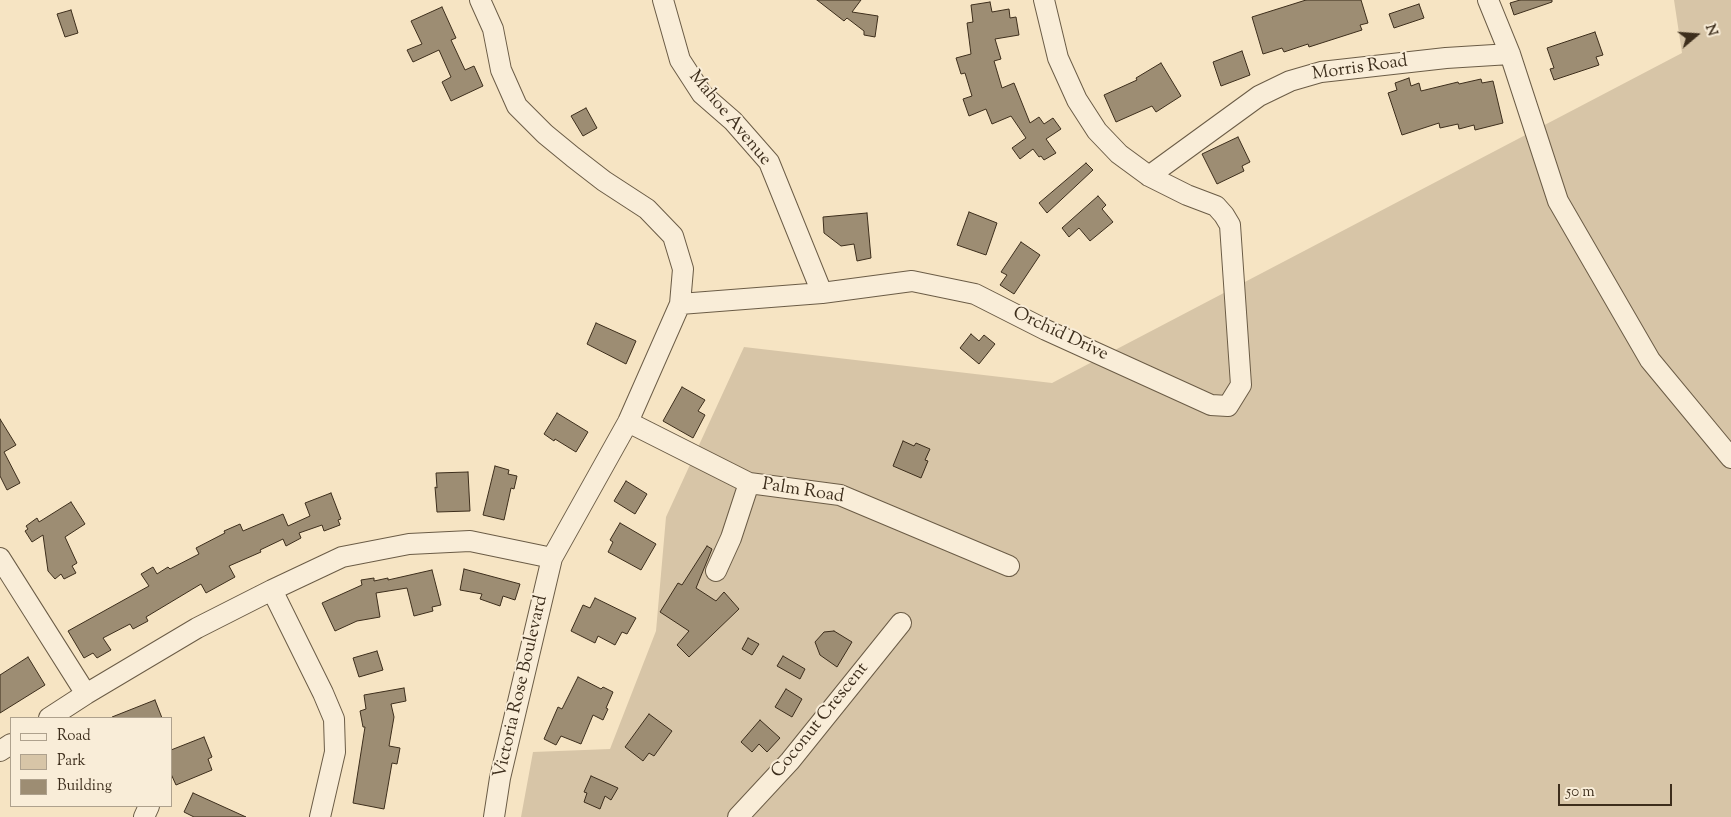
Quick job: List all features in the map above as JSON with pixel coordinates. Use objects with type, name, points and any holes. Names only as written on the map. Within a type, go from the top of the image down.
[{"type":"street","points":[[480,0],[493,29],[501,70],[517,106],[545,134],[573,157],[604,181],[647,209],[673,236],[683,269],[680,304]]},
{"type":"street","name":"Mahoe Avenue","points":[[663,0],[680,60],[684,67],[702,94],[733,121],[769,162],[822,293]]},
{"type":"street","points":[[1044,0],[1058,58],[1077,100],[1097,131],[1119,154],[1149,176]]},
{"type":"street","points":[[1488,0],[1510,54],[1558,201],[1650,360],[1731,458]]},
{"type":"street","name":"Morris Road","points":[[1149,176],[1259,96],[1290,81],[1321,72],[1446,58],[1510,54]]},
{"type":"street","name":"Orchid Drive","points":[[680,304],[822,293],[912,281],[975,294],[1046,330],[1211,405],[1228,406],[1241,385],[1230,225],[1216,206],[1187,195],[1149,176]]},
{"type":"street","name":"Victoria Rose Boulevard","points":[[494,817],[500,778],[552,558],[628,422],[680,304]]},
{"type":"street","name":"Palm Road","points":[[628,422],[749,483],[840,495],[1009,566]]},
{"type":"street","points":[[716,571],[731,538],[749,483]]},
{"type":"street","points":[[51,717],[196,628],[342,557],[409,544],[470,541],[552,558]]},
{"type":"street","points":[[0,558],[86,694]]},
{"type":"street","points":[[272,590],[323,692],[334,719],[335,752],[320,817]]},
{"type":"street","name":"Coconut Crescent","points":[[738,817],[790,761],[901,622]]},
{"type":"green space","points":[[1674,0],[1731,0],[1731,817],[521,817],[533,752],[610,749],[656,631],[666,517],[744,347],[1052,383],[1682,53]]},
{"type":"building","points":[[817,0],[861,0],[852,12],[878,16],[875,37],[864,35],[864,31],[847,18],[844,21]]},
{"type":"building","points":[[1306,0],[1361,0],[1368,23],[1360,25],[1362,30],[1309,47],[1308,44],[1284,52],[1282,48],[1263,54],[1252,17]]},
{"type":"building","points":[[1520,0],[1552,0],[1552,2],[1514,15],[1510,3]]},
{"type":"building","points":[[990,2],[992,12],[1009,9],[1010,18],[1016,17],[1019,35],[995,39],[1001,59],[994,61],[1002,88],[1014,83],[1030,123],[1039,117],[1044,124],[1053,118],[1061,129],[1046,139],[1056,153],[1044,160],[1033,149],[1020,159],[1012,148],[1026,138],[1011,116],[992,124],[986,109],[969,116],[963,99],[972,96],[965,73],[961,74],[956,58],[971,54],[967,23],[973,22],[971,5]]},
{"type":"building","points":[[1419,4],[1424,18],[1394,28],[1389,14]]},
{"type":"building","points":[[442,7],[456,38],[451,40],[465,70],[474,66],[483,86],[451,101],[442,82],[451,77],[439,50],[413,62],[407,50],[422,44],[411,21]]},
{"type":"building","points":[[71,10],[78,33],[65,37],[57,14]]},
{"type":"building","points":[[1595,32],[1603,55],[1596,57],[1599,65],[1554,80],[1550,69],[1554,68],[1547,48]]},
{"type":"building","points":[[1242,51],[1250,75],[1221,86],[1213,62]]},
{"type":"building","points":[[1161,63],[1181,96],[1156,112],[1152,106],[1116,122],[1104,95],[1137,80],[1136,78]]},
{"type":"building","points":[[1409,78],[1411,86],[1419,83],[1421,91],[1458,82],[1459,84],[1481,79],[1482,83],[1493,81],[1503,123],[1475,130],[1474,125],[1459,129],[1458,124],[1440,128],[1439,123],[1402,135],[1388,93],[1397,90],[1395,83]]},
{"type":"building","points":[[586,108],[597,128],[583,136],[571,116]]},
{"type":"building","points":[[1238,137],[1250,162],[1242,166],[1244,171],[1217,184],[1202,154]]},
{"type":"building","points":[[1086,163],[1093,170],[1047,213],[1039,203]]},
{"type":"building","points":[[1098,196],[1106,205],[1102,209],[1113,222],[1090,241],[1079,228],[1069,237],[1062,228]]},
{"type":"building","points":[[969,212],[997,223],[986,255],[957,245]]},
{"type":"building","points":[[867,213],[871,258],[857,261],[854,244],[841,246],[824,233],[823,217]]},
{"type":"building","points":[[1021,242],[1040,255],[1014,294],[1000,285],[1007,275],[1001,272]]},
{"type":"building","points":[[596,323],[636,341],[626,364],[587,344]]},
{"type":"building","points":[[971,334],[979,341],[984,335],[995,344],[979,364],[960,348]]},
{"type":"building","points":[[682,387],[705,400],[698,411],[705,415],[693,438],[663,421]]},
{"type":"building","points":[[557,413],[588,432],[576,452],[544,434]]},
{"type":"building","points":[[0,419],[16,445],[4,452],[20,483],[7,490],[0,476]]},
{"type":"building","points":[[903,441],[914,446],[916,443],[930,449],[925,460],[928,461],[921,478],[893,466]]},
{"type":"building","points":[[495,466],[509,470],[508,474],[517,476],[514,489],[511,488],[504,520],[483,515]]},
{"type":"building","points":[[468,472],[470,511],[437,512],[436,473]]},
{"type":"building","points":[[626,481],[647,494],[635,514],[614,501]]},
{"type":"building","points":[[331,493],[341,519],[338,520],[340,525],[324,531],[322,525],[299,533],[301,538],[286,546],[283,539],[260,550],[261,552],[229,566],[235,577],[206,593],[201,584],[146,617],[148,621],[133,629],[130,624],[103,638],[111,650],[97,658],[93,653],[84,658],[68,631],[149,586],[141,574],[153,567],[157,574],[168,567],[170,569],[199,554],[196,548],[225,533],[224,531],[240,524],[243,531],[283,514],[288,526],[310,516],[305,503]]},
{"type":"building","points":[[71,502],[85,524],[65,537],[77,563],[72,566],[76,573],[64,579],[61,574],[55,579],[48,571],[43,535],[32,542],[25,531],[28,529],[26,526],[37,518],[39,522]]},
{"type":"building","points":[[620,523],[656,544],[641,570],[608,552],[613,542],[610,540]]},
{"type":"building","points":[[707,546],[712,549],[696,588],[716,601],[724,592],[739,609],[689,657],[677,645],[689,631],[660,612],[678,583],[682,585]]},
{"type":"building","points":[[464,569],[520,584],[515,600],[503,596],[500,606],[480,599],[482,594],[460,590]]},
{"type":"building","points":[[432,570],[441,605],[432,607],[433,611],[414,616],[407,588],[376,593],[380,617],[357,621],[335,631],[322,603],[362,585],[361,580],[374,578],[374,581],[388,578],[388,580]]},
{"type":"building","points":[[595,598],[636,618],[627,634],[622,632],[615,645],[598,636],[595,643],[571,631],[583,605],[590,608]]},
{"type":"building","points":[[834,631],[852,642],[837,667],[820,655],[815,642],[824,632]]},
{"type":"building","points":[[748,638],[759,644],[752,655],[742,649]]},
{"type":"building","points":[[377,651],[383,670],[359,677],[353,658]]},
{"type":"building","points":[[783,656],[805,669],[800,679],[777,666]]},
{"type":"building","points":[[28,657],[45,685],[0,713],[0,675]]},
{"type":"building","points":[[578,677],[601,689],[603,687],[613,692],[606,708],[608,709],[603,720],[593,715],[581,744],[561,736],[556,745],[544,739],[558,707],[562,709]]},
{"type":"building","points":[[404,688],[406,701],[391,704],[394,717],[389,746],[400,748],[397,764],[392,763],[384,809],[353,803],[365,727],[363,727],[360,711],[366,709],[364,695]]},
{"type":"building","points":[[786,689],[802,699],[792,717],[775,707]]},
{"type":"building","points":[[155,700],[162,717],[112,717]]},
{"type":"building","points":[[649,714],[672,731],[654,756],[649,753],[643,761],[625,747]]},
{"type":"building","points":[[760,720],[780,738],[767,752],[759,744],[752,752],[741,742]]},
{"type":"building","points":[[204,737],[212,757],[208,759],[212,770],[176,785],[172,776],[172,750]]},
{"type":"building","points":[[591,776],[618,788],[611,800],[605,796],[600,809],[584,802],[587,793],[584,792]]},
{"type":"building","points":[[193,793],[246,817],[194,817],[184,812]]}]
